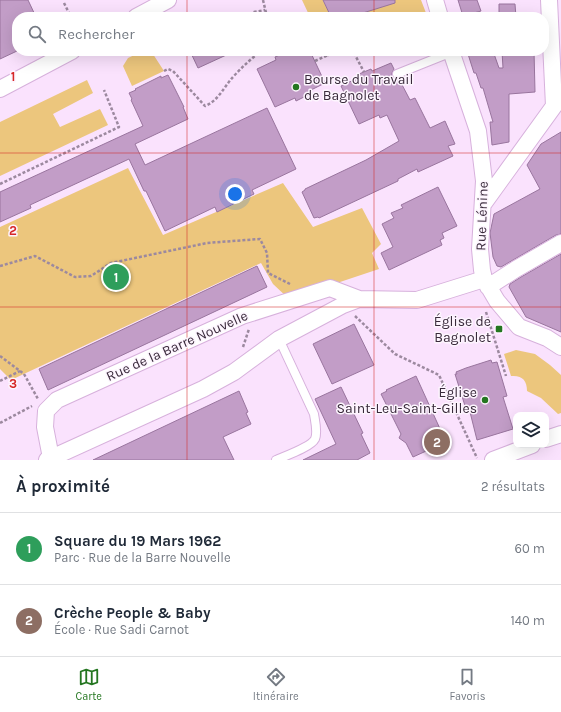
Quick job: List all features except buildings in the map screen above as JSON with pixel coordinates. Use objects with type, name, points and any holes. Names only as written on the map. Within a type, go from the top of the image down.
[{"type":"street","points":[[145,12],[168,0]]},
{"type":"street","points":[[435,0],[439,12]]},
{"type":"street","points":[[484,203],[559,103],[549,0]]},
{"type":"street","points":[[0,90],[63,56]]},
{"type":"street","name":"Rue Lénine","points":[[453,56],[478,131],[484,181],[484,203],[480,249],[482,270],[490,289]]},
{"type":"street","name":"Rue de la Barre Nouvelle","points":[[359,299],[343,305],[279,339],[234,372],[203,389],[49,459],[43,407],[242,316],[330,288],[359,299],[417,300],[490,289],[516,269],[561,243]]},
{"type":"street","points":[[490,289],[519,327],[546,338],[561,347]]},
{"type":"street","points":[[549,438],[561,434]]},
{"type":"street","points":[[493,460],[524,448]]},
{"type":"lane","points":[[397,74],[442,56]]},
{"type":"lane","points":[[276,460],[311,444],[316,438],[314,414],[279,339]]},
{"type":"path","points":[[254,12],[265,10],[263,0]]},
{"type":"path","points":[[64,4],[68,12]]},
{"type":"path","points":[[164,71],[168,69],[173,71],[205,106],[213,103],[232,78],[255,56]]},
{"type":"path","points":[[315,61],[326,56]]},
{"type":"path","points":[[356,56],[364,72]]},
{"type":"path","points":[[0,184],[119,127],[104,90]]},
{"type":"path","points":[[0,266],[35,256],[74,277],[91,276],[110,263],[207,243],[260,239],[267,253],[268,273],[291,285]]},
{"type":"path","points":[[490,289],[484,308],[506,376]]},
{"type":"path","points":[[343,305],[394,354],[439,375],[478,460]]},
{"type":"path","points":[[242,348],[249,329]]},
{"type":"path","points":[[0,356],[24,374],[43,407],[0,423]]},
{"type":"path","points":[[0,381],[20,371]]},
{"type":"shaded area","points":[[302,0],[323,0],[329,12],[308,12]]},
{"type":"shaded area","points":[[388,0],[421,0],[426,12],[361,12]]},
{"type":"shaded area","points":[[132,56],[154,56],[164,71],[132,86],[123,66],[128,58]]},
{"type":"shaded area","points":[[87,80],[93,93],[53,114],[60,127],[100,109],[108,125],[0,176],[0,122]]},
{"type":"shaded area","points":[[128,168],[163,235],[283,183],[313,227],[362,208],[381,244],[372,253],[379,269],[289,299],[273,284],[261,263],[11,380],[0,369],[0,227]]},
{"type":"shaded area","points":[[516,350],[535,354],[561,375],[561,413],[558,414],[541,398],[527,391],[525,381],[521,377],[511,376],[504,354]]},
{"type":"place","name":"Bourse du Travail de Bagnolet","points":[[296,87]]},
{"type":"place","name":"Square du 19 Mars 1962","points":[[116,277]]},
{"type":"place","name":"Église de Bagnolet","points":[[499,329]]},
{"type":"place","name":"Église Saint-Leu-Saint-Gilles","points":[[485,400]]},
{"type":"place","name":"Crèche People & Baby","points":[[437,442]]}]
